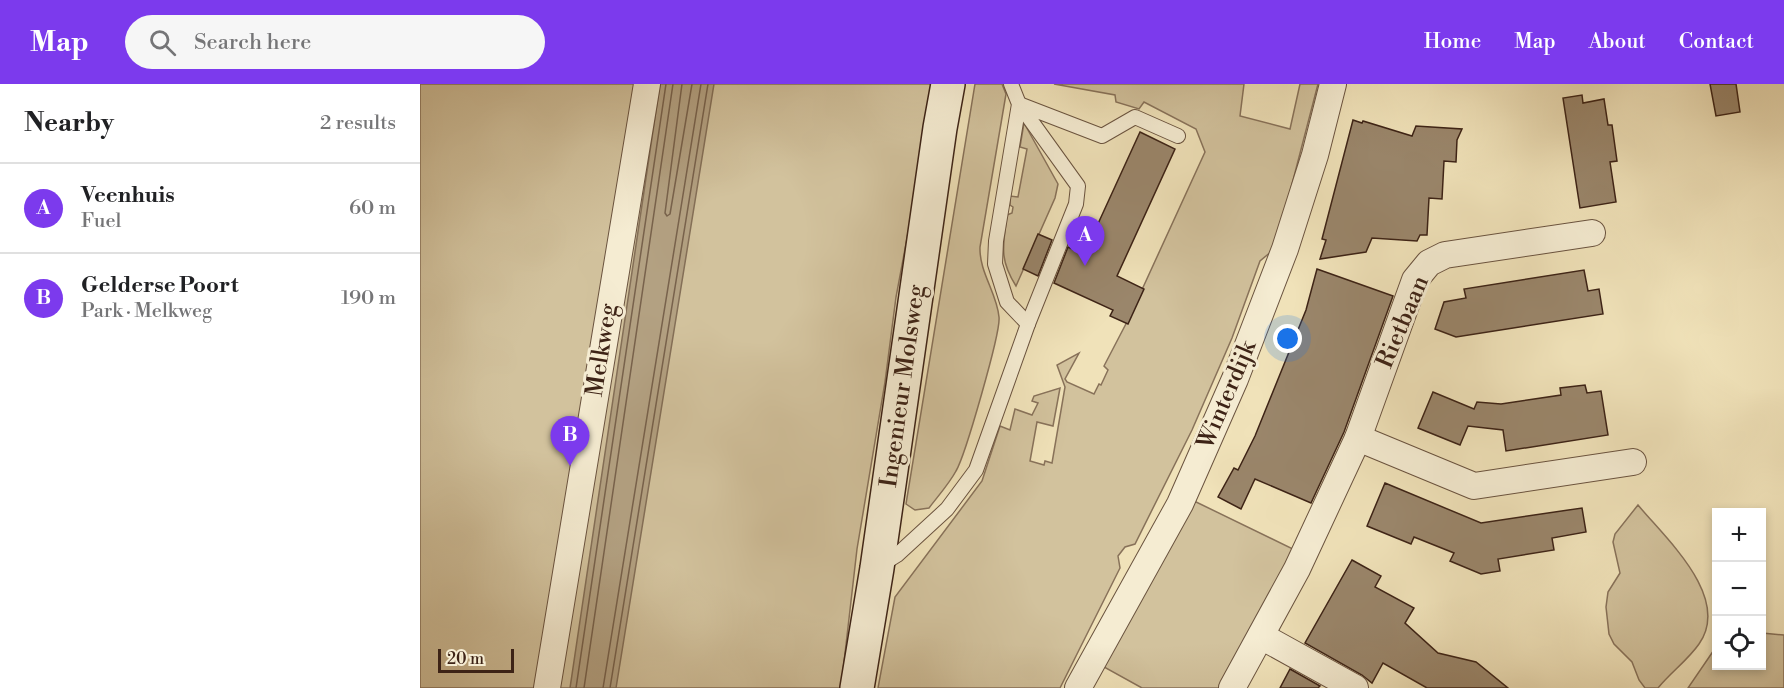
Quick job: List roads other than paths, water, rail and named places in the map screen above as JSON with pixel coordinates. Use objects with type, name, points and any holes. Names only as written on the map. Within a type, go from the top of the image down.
[{"type":"main road","name":"Ingenieur Molsweg","points":[[857,688],[877,568],[948,84]]},
{"type":"street","name":"Melkweg","points":[[547,688],[647,84]]},
{"type":"street","name":"Winterdijk","points":[[1078,688],[1180,504],[1235,379],[1288,238],[1315,155],[1333,84]]},
{"type":"street","name":"Rietbaan","points":[[1232,688],[1297,569],[1358,438],[1416,280],[1429,263],[1446,255],[1592,233]]},
{"type":"street","points":[[1358,438],[1474,486],[1633,462]]},
{"type":"street","points":[[1261,636],[1355,688]]},
{"type":"lane","points":[[877,568],[897,555],[947,509],[976,470],[1028,324],[1076,204],[1078,186],[1019,104],[1011,84]]},
{"type":"lane","points":[[1019,104],[996,241],[995,264],[1007,302],[1028,324]]},
{"type":"lane","points":[[1019,104],[1102,136],[1135,117],[1178,136]]},
{"type":"water","points":[[660,84],[714,84],[616,688],[570,688]]},
{"type":"place","name":"Veenhuis","points":[[1085,266]]},
{"type":"place","name":"Gelderse Poort","points":[[570,466]]}]
